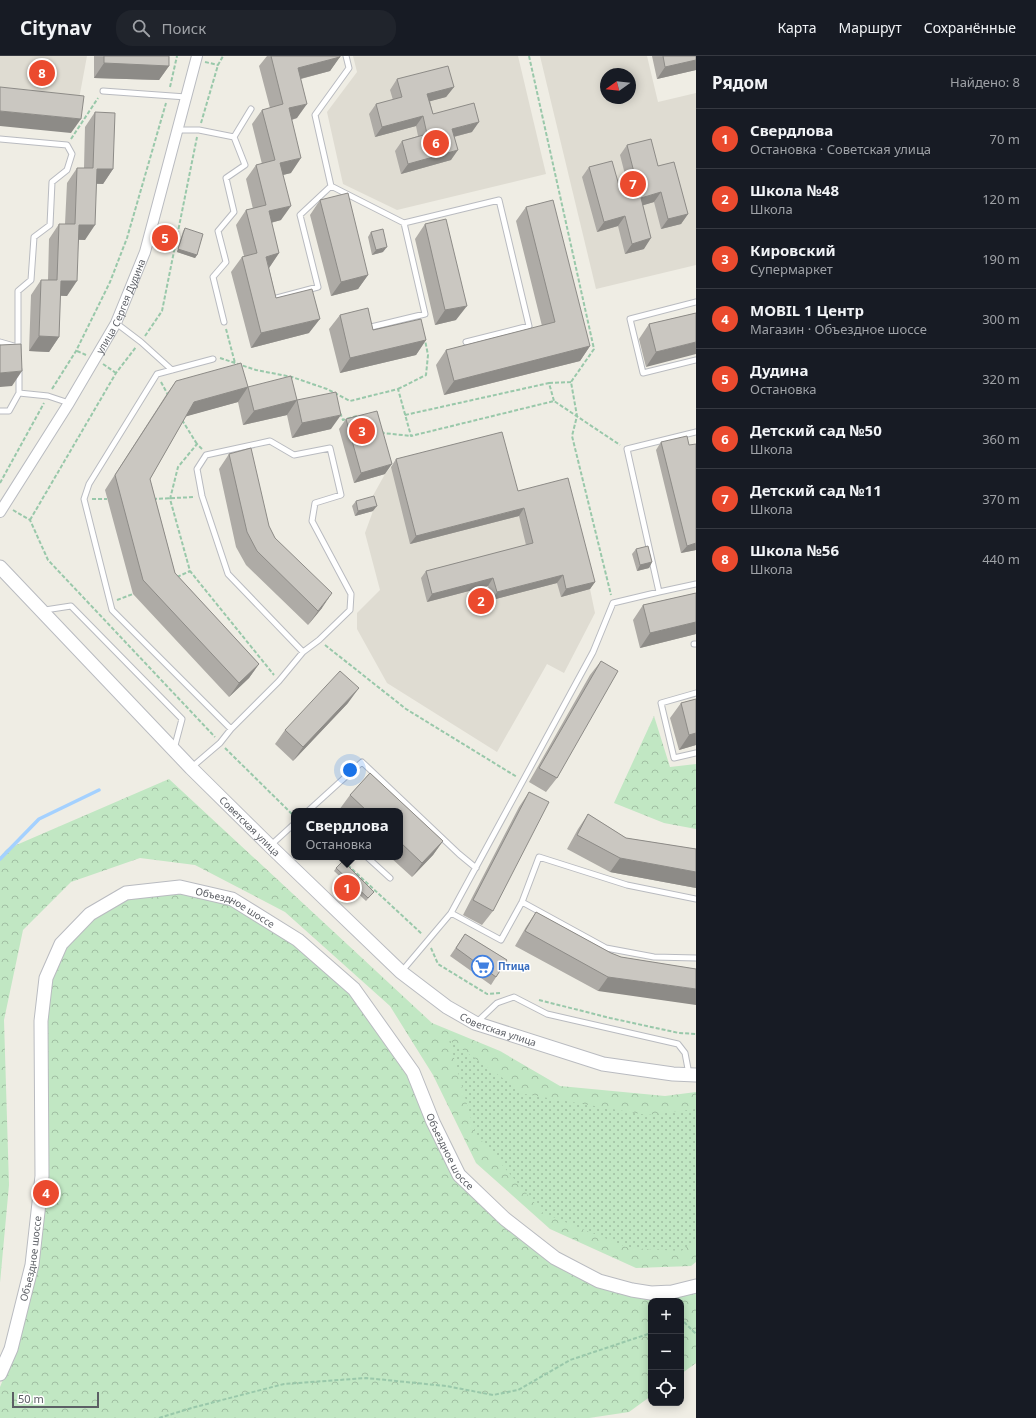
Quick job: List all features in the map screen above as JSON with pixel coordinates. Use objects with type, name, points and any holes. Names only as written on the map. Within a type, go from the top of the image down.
[{"type":"street","name":"улица Сергея Дудина","points":[[2,509],[69,403],[116,323],[145,252],[197,56]]},
{"type":"street","name":"Советская улица","points":[[0,567],[191,768],[270,846],[401,972],[447,1007],[475,1023],[603,1064],[692,1075]]},
{"type":"street","name":"Объездное шоссе","points":[[0,1374],[11,1349],[32,1265],[42,1176],[41,1022],[46,978],[61,944],[90,914],[126,893],[133,892],[180,887],[232,899],[298,940],[354,989],[413,1072],[433,1122],[459,1174],[506,1219],[555,1258],[599,1281],[632,1290],[651,1293],[672,1292],[696,1286]]},
{"type":"lane","points":[[331,186],[315,115],[349,68],[346,56]]},
{"type":"lane","points":[[103,91],[186,97]]},
{"type":"lane","points":[[234,137],[251,110]]},
{"type":"lane","points":[[177,130],[199,130],[234,137]]},
{"type":"lane","points":[[224,322],[213,277],[226,262],[218,231],[234,212],[226,178],[245,165],[234,137]]},
{"type":"lane","points":[[0,139],[67,145],[72,154],[68,170],[52,182],[50,225],[34,237],[31,280],[18,291],[19,354]]},
{"type":"lane","points":[[331,186],[404,223],[499,200],[529,326],[466,342]]},
{"type":"lane","points":[[273,299],[318,287],[300,215],[331,186]]},
{"type":"lane","points":[[371,327],[425,314],[404,223]]},
{"type":"lane","points":[[696,302],[630,318],[643,373],[696,360]]},
{"type":"lane","points":[[116,323],[141,342],[172,370]]},
{"type":"lane","points":[[0,342],[18,347]]},
{"type":"lane","points":[[214,359],[157,374],[90,484],[84,499],[112,610],[231,729]]},
{"type":"lane","points":[[0,411],[9,411],[19,394],[19,362]]},
{"type":"lane","points":[[19,394],[48,396],[69,403]]},
{"type":"lane","points":[[659,592],[627,449],[696,432]]},
{"type":"lane","points":[[191,768],[220,743],[231,729],[279,681],[303,652],[319,640],[350,610],[351,594],[312,521],[315,503],[340,495],[330,448],[294,455],[270,441],[206,454],[197,469],[202,496],[228,574],[303,652]]},
{"type":"lane","points":[[401,972],[451,913],[593,652],[613,603],[696,584]]},
{"type":"lane","points":[[42,611],[72,606],[182,720],[174,750]]},
{"type":"lane","points":[[696,693],[661,704],[674,758],[696,752]]},
{"type":"lane","points":[[314,808],[362,762],[459,854],[476,868]]},
{"type":"lane","points":[[270,846],[291,827]]},
{"type":"lane","points":[[451,913],[501,940],[522,902],[540,857],[627,885],[696,899]]},
{"type":"lane","points":[[370,860],[390,878]]},
{"type":"lane","points":[[522,902],[606,948],[654,957],[696,958]]},
{"type":"lane","points":[[475,1023],[497,1003],[514,997],[547,1014],[678,1044],[685,1053],[692,1075]]},
{"type":"path","points":[[0,483],[48,396],[76,351],[110,282],[127,238],[168,96],[177,56]]},
{"type":"path","points":[[30,520],[116,373],[141,342],[162,310],[199,130],[218,65],[223,56]]},
{"type":"path","points":[[529,56],[594,349],[570,382],[577,416],[572,436],[613,603]]},
{"type":"path","points":[[67,145],[103,91]]},
{"type":"path","points":[[224,322],[235,363]]},
{"type":"path","points":[[214,359],[220,358],[256,370],[292,377],[327,390],[350,401],[398,388],[426,375],[428,355],[424,335]]},
{"type":"path","points":[[157,374],[168,395]]},
{"type":"path","points":[[406,415],[549,383],[570,382]]},
{"type":"path","points":[[549,383],[554,401],[627,449]]},
{"type":"path","points":[[398,388],[411,436]]},
{"type":"path","points":[[327,390],[331,396]]},
{"type":"path","points":[[381,428],[383,433],[411,436],[554,401]]},
{"type":"path","points":[[338,408],[343,420],[362,415]]},
{"type":"path","points":[[182,420],[197,444],[206,454]]},
{"type":"path","points":[[197,444],[178,467],[170,499],[190,571],[279,681]]},
{"type":"path","points":[[149,499],[202,496]]},
{"type":"path","points":[[84,499],[107,499]]},
{"type":"path","points":[[2,509],[30,520],[48,560],[220,743],[291,813]]},
{"type":"path","points":[[170,579],[190,571]]},
{"type":"path","points":[[110,603],[133,594]]},
{"type":"path","points":[[319,640],[406,709],[523,780]]},
{"type":"path","points":[[341,860],[428,940],[438,964],[487,994],[501,993]]},
{"type":"path","points":[[534,998],[610,1018],[679,1033],[696,1034]]},
{"type":"path","points":[[684,1322],[696,1334]]},
{"type":"path","points":[[159,1418],[201,1405],[284,1384],[366,1378],[446,1386],[493,1395],[518,1390],[570,1360],[648,1334]]},
{"type":"shaded area","points":[[0,56],[87,56],[79,99],[0,89]]},
{"type":"shaded area","points":[[353,56],[518,56],[546,174],[397,210],[343,184],[327,112],[357,72]]},
{"type":"shaded area","points":[[540,56],[647,56],[658,102],[696,93],[696,265],[596,289]]},
{"type":"shaded area","points":[[391,467],[512,498],[590,589],[595,613],[564,673],[547,664],[497,752],[387,683],[357,629],[357,613],[380,590],[365,533],[373,511],[370,501],[385,474]]},
{"type":"green space","points":[[654,716],[670,767],[696,764],[696,829],[664,823],[614,803]]},
{"type":"green space","points":[[169,779],[432,1023],[500,1051],[560,1086],[665,1096],[696,1092],[696,1262],[691,1266],[636,1268],[550,1229],[476,1163],[433,1075],[390,1006],[285,912],[195,865],[140,858],[71,882],[23,930],[4,1020],[9,1185],[0,1283],[0,857],[7,849]]},
{"type":"green space","points":[[176,892],[231,903],[294,942],[348,987],[408,1072],[456,1177],[552,1259],[642,1295],[696,1288],[696,1363],[684,1372],[684,1298],[648,1298],[648,1398],[629,1412],[589,1418],[0,1418],[0,1387],[15,1350],[36,1266],[48,1179],[45,1106],[49,978],[65,947],[91,918],[125,897]]},
{"type":"green space","points":[[449,1040],[525,1094],[647,1115],[696,1109],[696,1241],[681,1251],[629,1248],[543,1213],[475,1133]]},
{"type":"building","points":[[104,56],[169,56],[169,66],[104,63]]},
{"type":"building","points":[[271,56],[340,57],[298,68],[307,104],[289,108],[301,158],[280,163],[291,206],[269,211],[279,253],[266,257],[276,298],[312,289],[320,319],[261,333],[242,257],[257,253],[246,210],[266,205],[256,165],[275,160],[262,110],[283,104]]},
{"type":"building","points":[[663,56],[696,56],[696,60],[665,67]]},
{"type":"building","points":[[448,66],[454,87],[427,94],[433,114],[474,103],[479,122],[452,129],[458,150],[408,164],[402,141],[427,134],[423,116],[382,127],[376,104],[402,97],[397,79]]},
{"type":"building","points":[[0,87],[84,96],[81,119],[0,111]]},
{"type":"building","points":[[95,112],[115,113],[113,169],[97,169],[95,225],[79,225],[77,281],[61,281],[59,337],[39,336],[41,280],[57,280],[59,224],[75,224],[77,168],[93,168]]},
{"type":"building","points":[[651,139],[658,166],[674,162],[688,214],[668,219],[661,192],[641,198],[651,238],[632,244],[625,216],[604,222],[589,167],[612,161],[620,189],[637,184],[627,145]]},
{"type":"building","points":[[348,193],[368,275],[341,282],[320,200]]},
{"type":"building","points":[[553,200],[590,346],[454,381],[446,350],[555,322],[526,207]]},
{"type":"building","points":[[446,219],[467,306],[445,310],[425,224]]},
{"type":"building","points":[[185,228],[203,234],[197,255],[178,249]]},
{"type":"building","points":[[383,229],[387,247],[376,250],[371,232]]},
{"type":"building","points":[[368,308],[373,330],[421,319],[426,340],[350,358],[340,315]]},
{"type":"building","points":[[696,313],[696,342],[656,352],[649,324]]},
{"type":"building","points":[[21,344],[22,371],[0,373],[0,345]]},
{"type":"building","points":[[241,363],[248,387],[194,402],[150,479],[175,573],[259,664],[239,683],[143,580],[115,475],[176,381]]},
{"type":"building","points":[[291,376],[297,400],[254,411],[248,387]]},
{"type":"building","points":[[336,392],[341,415],[302,423],[297,400]]},
{"type":"building","points":[[377,411],[392,464],[361,473],[346,419]]},
{"type":"building","points":[[502,432],[518,491],[568,478],[595,582],[566,589],[563,575],[497,592],[493,578],[432,594],[426,571],[533,543],[524,508],[416,536],[396,459]]},
{"type":"building","points":[[687,436],[689,445],[696,444],[696,543],[687,546],[661,442]]},
{"type":"building","points":[[251,448],[269,526],[275,538],[332,593],[318,611],[257,551],[247,532],[229,454]]},
{"type":"building","points":[[374,496],[377,506],[358,511],[356,501]]},
{"type":"building","points":[[648,546],[652,562],[640,565],[636,549]]},
{"type":"building","points":[[696,593],[696,622],[650,633],[643,605]]},
{"type":"building","points":[[601,661],[618,671],[557,778],[539,768]]},
{"type":"building","points":[[340,671],[359,688],[303,747],[285,730]]},
{"type":"building","points":[[696,699],[696,733],[689,735],[681,703]]},
{"type":"building","points":[[370,773],[443,841],[422,863],[403,845],[403,808],[364,808],[350,795]]},
{"type":"building","points":[[529,792],[549,802],[493,911],[473,900]]},
{"type":"building","points":[[588,814],[626,838],[696,849],[696,872],[620,858],[577,835]]},
{"type":"building","points":[[343,861],[374,892],[368,898],[336,868]]},
{"type":"building","points":[[536,912],[621,957],[696,969],[696,989],[608,977],[525,931]]},
{"type":"building","points":[[465,934],[507,960],[496,977],[456,948]]},
{"type":"waterway","points":[[0,859],[39,819],[99,790]]},
{"type":"place","name":"Школа №56","points":[[42,73]]},
{"type":"place","name":"Детский сад №50","points":[[436,143]]},
{"type":"place","name":"Детский сад №11","points":[[633,184]]},
{"type":"place","name":"Дудина","points":[[165,238]]},
{"type":"place","name":"Кировский","points":[[362,431]]},
{"type":"place","name":"Школа №48","points":[[481,601]]},
{"type":"place","name":"Свердлова","points":[[347,888]]},
{"type":"place","name":"Птица","points":[[483,966]]},
{"type":"place","name":"MOBIL 1 Центр","points":[[46,1193]]}]
